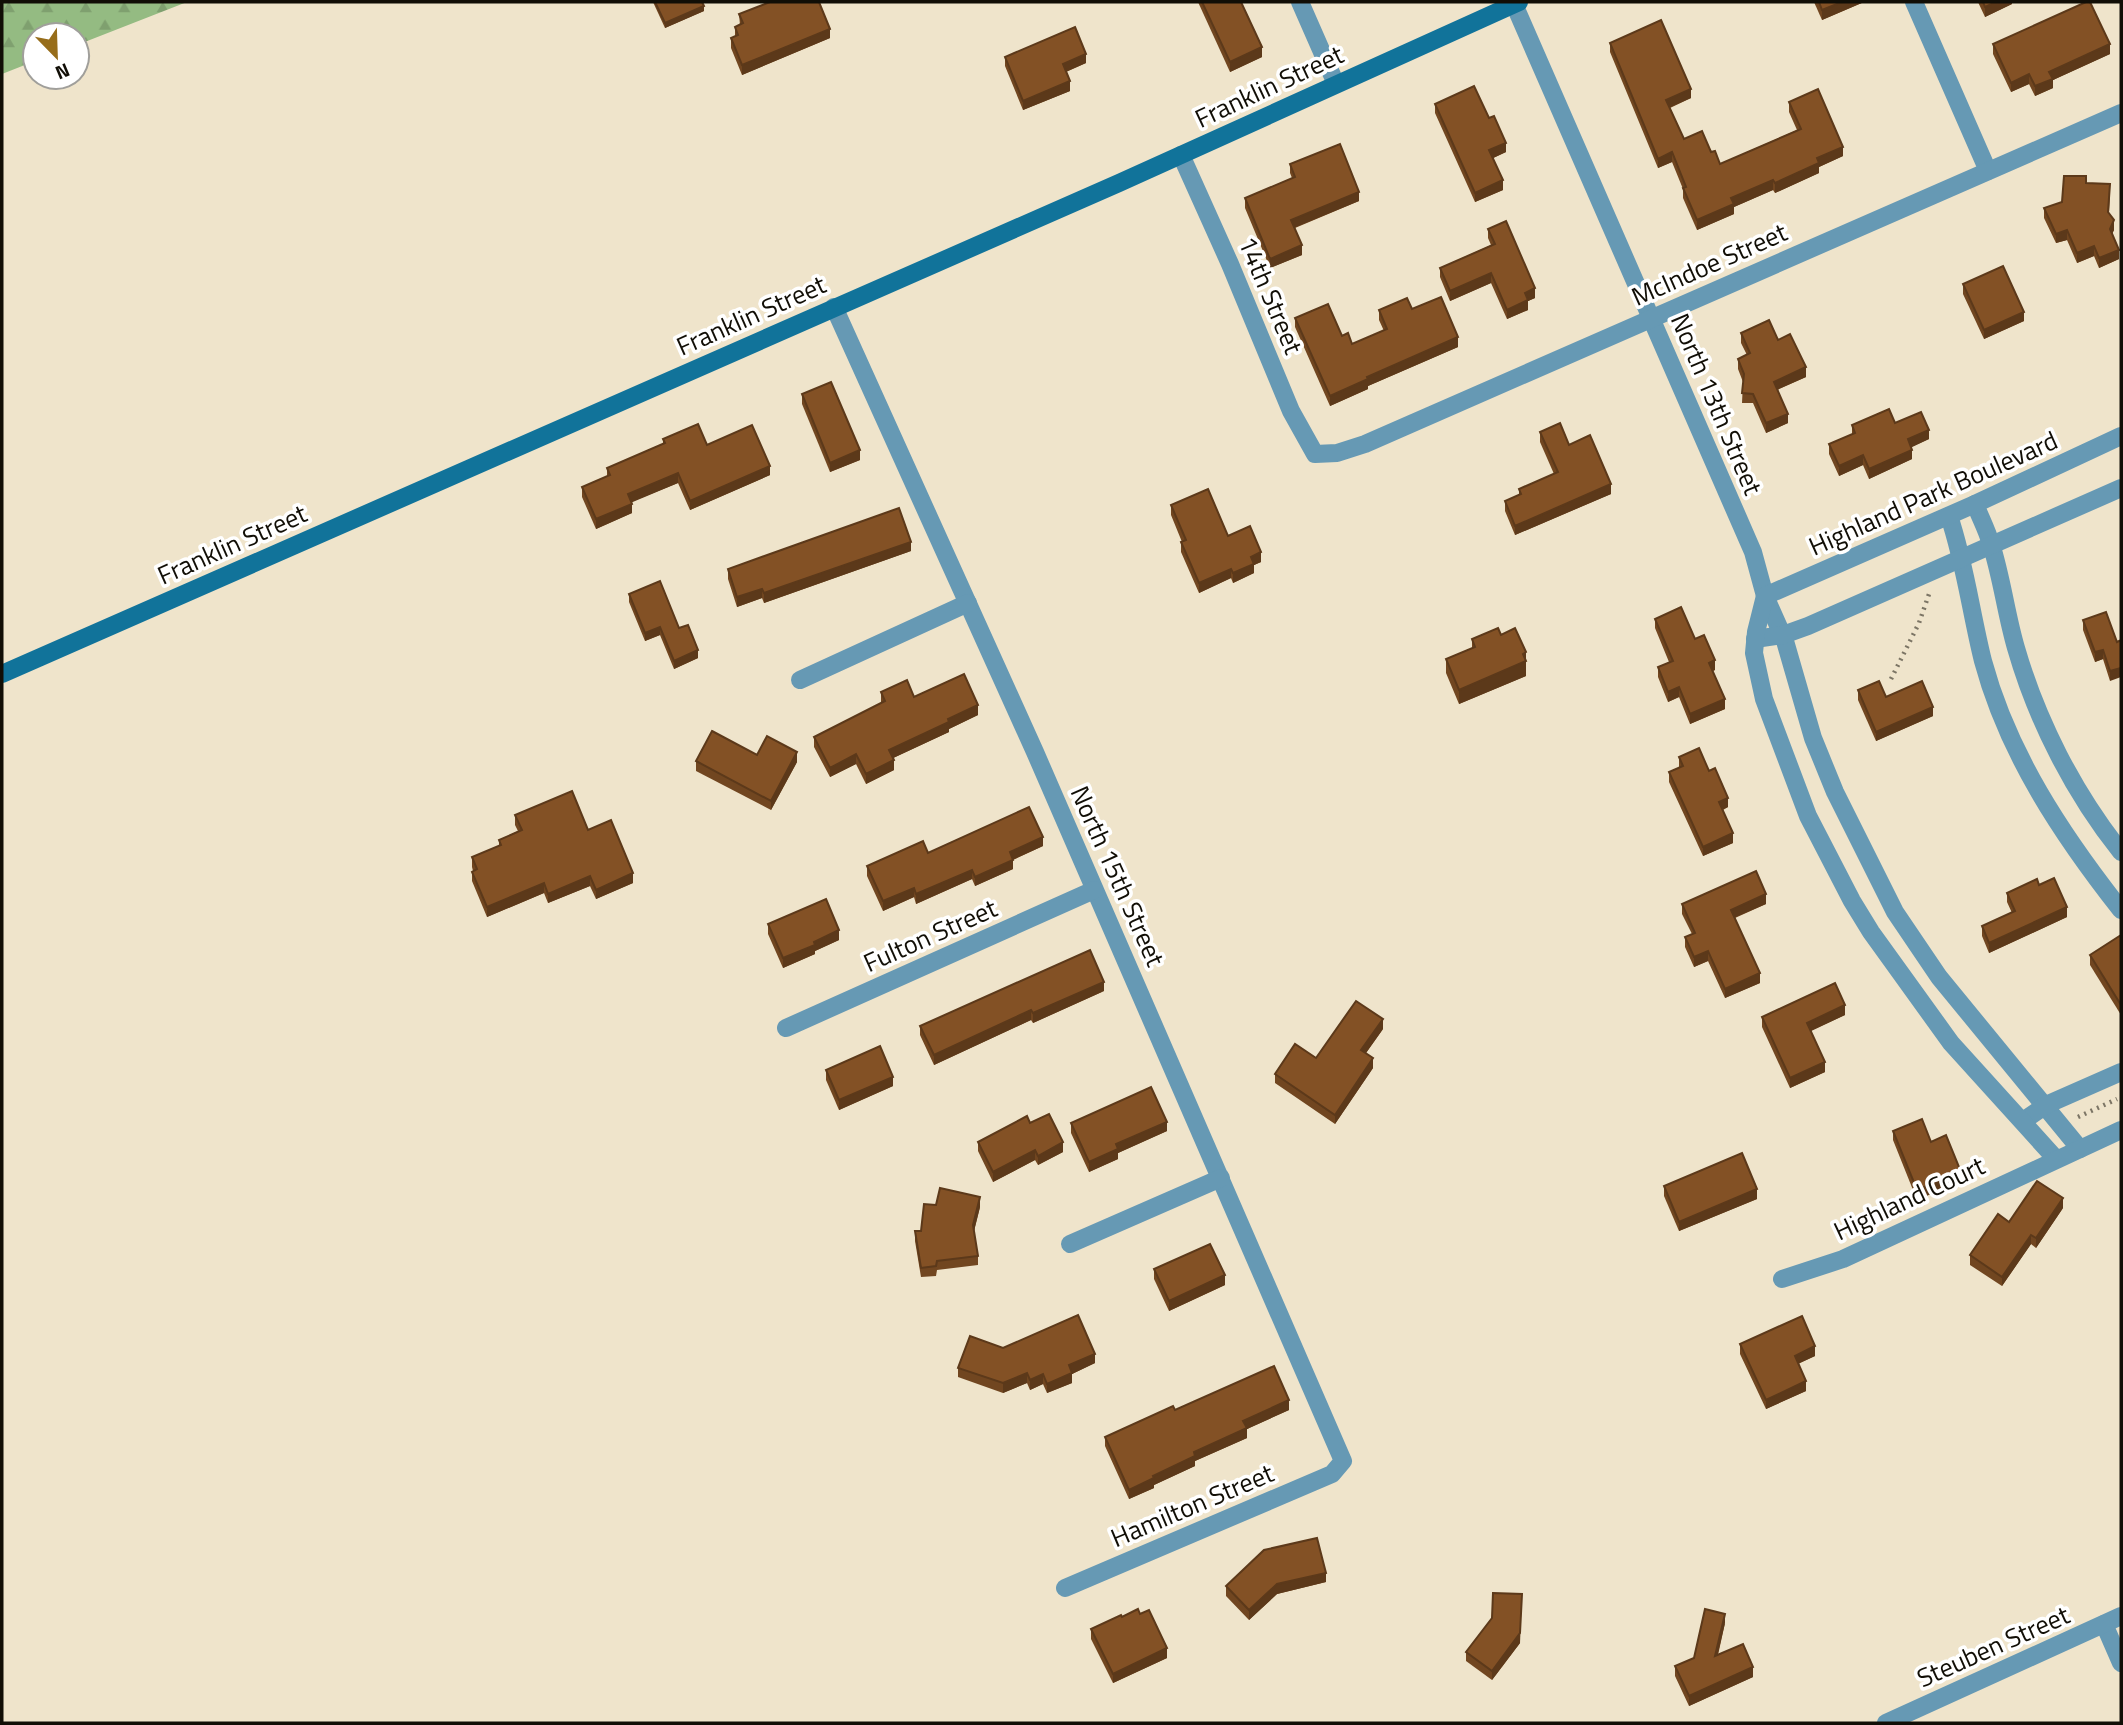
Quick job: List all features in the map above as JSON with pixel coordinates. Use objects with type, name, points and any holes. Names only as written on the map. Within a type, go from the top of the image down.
[{"type":"street","points":[[1300,2],[1336,84]]},
{"type":"street","points":[[1914,2],[1988,171]]},
{"type":"street","name":"Franklin Street","points":[[2,674],[1181,155],[1517,3]]},
{"type":"street","name":"North 13th Street","points":[[1517,3],[1753,552],[1765,596]]},
{"type":"street","name":"McIndoe Street","points":[[1315,454],[1325,455],[1365,444],[2121,113]]},
{"type":"street","name":"14th Street","points":[[1181,155],[1291,411],[1315,454]]},
{"type":"street","name":"North 15th Street","points":[[834,307],[968,603],[1338,1445],[1343,1461],[1337,1468]]},
{"type":"street","name":"Highland Park Boulevard","points":[[1765,596],[1975,505],[2121,436]]},
{"type":"street","points":[[1755,639],[1783,635],[2121,488]]},
{"type":"street","points":[[1975,505],[1992,545],[2004,606],[2032,695],[2064,766],[2121,852]]},
{"type":"street","points":[[1949,516],[1983,662],[2012,742],[2052,816],[2121,910]]},
{"type":"street","points":[[1765,596],[1783,635],[1803,708],[1826,770],[1895,912],[1939,976],[2080,1149]]},
{"type":"street","points":[[1765,596],[1754,653],[1756,671],[1774,729],[1808,816],[1871,932],[1951,1043],[2056,1159],[2121,1130]]},
{"type":"street","points":[[800,680],[968,603]]},
{"type":"street","name":"Fulton Street","points":[[786,1028],[1094,890]]},
{"type":"street","points":[[2023,1121],[2046,1105],[2121,1072]]},
{"type":"street","name":"Highland Court","points":[[1782,1279],[1843,1259],[2056,1159]]},
{"type":"street","points":[[1070,1244],[1221,1178]]},
{"type":"street","name":"Hamilton Street","points":[[1065,1588],[1332,1474],[1337,1468]]},
{"type":"street","name":"Steuben Street","points":[[1886,1723],[2121,1616]]},
{"type":"street","points":[[2104,1624],[2121,1663]]},
{"type":"path","points":[[1891,679],[1919,623],[1932,587],[1926,574]]},
{"type":"path","points":[[2062,1126],[2121,1097]]},
{"type":"green space","points":[[2,2],[187,2],[91,40],[91,21],[21,21],[21,67],[2,74]]},
{"type":"building","points":[[655,2],[702,2],[704,6],[665,23]]},
{"type":"building","points":[[770,2],[819,2],[830,29],[742,65],[731,38],[738,35],[735,27],[743,23],[739,14]]},
{"type":"building","points":[[1202,2],[1241,2],[1262,47],[1230,62]]},
{"type":"building","points":[[1819,2],[1842,2],[1822,10]]},
{"type":"building","points":[[1983,2],[1996,2],[1985,7]]},
{"type":"building","points":[[2090,2],[2110,44],[2049,72],[2053,79],[2035,86],[2029,74],[2011,83],[1993,44]]},
{"type":"building","points":[[1661,20],[1691,89],[1666,100],[1684,139],[1702,131],[1711,152],[1715,151],[1720,164],[1801,129],[1789,102],[1818,89],[1843,147],[1817,158],[1819,163],[1775,183],[1773,180],[1731,198],[1734,204],[1697,220],[1672,152],[1658,159],[1610,43]]},
{"type":"building","points":[[1075,27],[1086,54],[1063,64],[1070,81],[1023,101],[1005,57]]},
{"type":"building","points":[[1474,86],[1489,118],[1494,116],[1506,143],[1489,150],[1503,180],[1475,193],[1435,104]]},
{"type":"building","points":[[1340,144],[1359,192],[1291,220],[1302,245],[1270,259],[1245,198],[1295,177],[1290,164]]},
{"type":"building","points":[[2064,176],[2086,176],[2086,183],[2110,184],[2108,212],[2114,220],[2110,229],[2119,250],[2099,258],[2094,246],[2077,253],[2067,230],[2056,234],[2044,208],[2062,202]]},
{"type":"building","points":[[1506,221],[1535,288],[1525,293],[1528,300],[1507,310],[1491,273],[1450,291],[1440,268],[1495,244],[1488,229]]},
{"type":"building","points":[[2003,266],[2024,312],[1984,330],[1963,284]]},
{"type":"building","points":[[1441,297],[1458,337],[1330,396],[1295,318],[1328,304],[1342,336],[1348,333],[1352,344],[1387,329],[1379,310],[1407,298],[1412,309]]},
{"type":"building","points":[[1769,320],[1778,340],[1790,334],[1806,367],[1774,382],[1788,414],[1766,423],[1753,394],[1742,393],[1744,374],[1738,359],[1750,353],[1741,333]]},
{"type":"building","points":[[831,382],[860,450],[830,463],[802,394]]},
{"type":"building","points":[[1889,409],[1895,423],[1921,412],[1929,430],[1908,439],[1912,450],[1869,469],[1863,455],[1839,466],[1829,444],[1855,433],[1852,425]]},
{"type":"building","points":[[1560,423],[1569,445],[1590,435],[1611,484],[1515,526],[1505,501],[1521,494],[1519,489],[1558,472],[1540,432]]},
{"type":"building","points":[[698,424],[707,445],[752,425],[770,466],[690,501],[678,473],[628,494],[632,504],[596,519],[582,487],[610,475],[607,468],[665,443],[663,439]]},
{"type":"building","points":[[1208,489],[1228,536],[1250,526],[1261,552],[1251,557],[1254,564],[1233,573],[1231,569],[1199,583],[1181,542],[1186,540],[1171,505]]},
{"type":"building","points":[[899,508],[911,542],[764,593],[762,589],[737,597],[728,569]]},
{"type":"building","points":[[660,581],[679,628],[688,625],[698,650],[674,661],[660,627],[645,633],[629,594]]},
{"type":"building","points":[[1681,607],[1695,639],[1704,635],[1715,660],[1709,663],[1725,699],[1690,714],[1679,687],[1668,692],[1658,667],[1673,661],[1655,619]]},
{"type":"building","points":[[2106,612],[2117,642],[2121,640],[2121,668],[2110,671],[2103,650],[2095,652],[2083,620]]},
{"type":"building","points":[[1498,628],[1501,635],[1515,628],[1526,652],[1523,654],[1526,661],[1459,690],[1446,659],[1475,647],[1472,639]]},
{"type":"building","points":[[964,674],[978,705],[889,750],[894,760],[866,774],[856,754],[830,768],[814,737],[885,701],[881,692],[907,680],[914,697]]},
{"type":"building","points":[[1879,681],[1886,697],[1922,681],[1933,707],[1876,732],[1858,690]]},
{"type":"building","points":[[712,731],[757,755],[767,736],[797,752],[771,801],[696,761]]},
{"type":"building","points":[[1699,748],[1709,771],[1715,768],[1728,798],[1719,802],[1733,833],[1703,847],[1669,772],[1683,766],[1679,757]]},
{"type":"building","points":[[572,791],[588,830],[611,820],[633,873],[596,890],[590,876],[548,894],[544,883],[487,907],[472,872],[477,869],[472,857],[501,845],[499,840],[522,830],[515,815]]},
{"type":"building","points":[[1029,807],[1043,837],[1010,852],[1013,860],[975,877],[972,870],[916,894],[914,888],[883,901],[867,866],[923,841],[928,853]]},
{"type":"building","points":[[1756,871],[1766,894],[1731,910],[1760,973],[1725,989],[1708,951],[1694,957],[1685,937],[1695,933],[1682,904]]},
{"type":"building","points":[[2054,878],[2067,907],[1989,943],[1982,926],[2015,911],[2007,893],[2037,879],[2039,885]]},
{"type":"building","points":[[826,899],[839,930],[814,942],[815,945],[783,958],[768,924]]},
{"type":"building","points":[[2121,935],[2121,1005],[2090,955]]},
{"type":"building","points":[[1090,950],[1104,982],[1033,1013],[1031,1010],[934,1055],[920,1026]]},
{"type":"building","points":[[1835,983],[1845,1005],[1807,1023],[1825,1062],[1790,1078],[1762,1017]]},
{"type":"building","points":[[1356,1001],[1383,1019],[1361,1050],[1373,1058],[1335,1115],[1275,1074],[1295,1044],[1316,1058]]},
{"type":"building","points":[[880,1046],[893,1077],[839,1100],[826,1070]]},
{"type":"building","points":[[1151,1087],[1167,1122],[1116,1144],[1118,1149],[1089,1162],[1071,1123]]},
{"type":"building","points":[[1049,1114],[1063,1142],[1038,1156],[1035,1150],[993,1172],[978,1142],[1027,1116],[1030,1123]]},
{"type":"building","points":[[1922,1119],[1931,1142],[1946,1135],[1961,1172],[1917,1190],[1893,1131]]},
{"type":"building","points":[[1742,1153],[1757,1189],[1679,1222],[1664,1186]]},
{"type":"building","points":[[2037,1181],[2063,1198],[2036,1238],[2031,1235],[2002,1277],[1970,1255],[1998,1214],[2009,1222]]},
{"type":"building","points":[[940,1188],[980,1197],[973,1225],[978,1256],[937,1261],[936,1266],[921,1268],[915,1231],[921,1231],[924,1204],[936,1205]]},
{"type":"building","points":[[1210,1244],[1225,1275],[1169,1301],[1154,1269]]},
{"type":"building","points":[[1078,1315],[1095,1354],[1069,1365],[1072,1373],[1047,1384],[1043,1374],[1030,1380],[1027,1373],[1003,1383],[958,1368],[970,1336],[1003,1348]]},
{"type":"building","points":[[1802,1316],[1815,1346],[1795,1356],[1806,1381],[1766,1400],[1740,1344]]},
{"type":"building","points":[[1274,1366],[1289,1400],[1243,1421],[1247,1428],[1194,1452],[1195,1456],[1129,1490],[1105,1437],[1173,1406],[1175,1410]]},
{"type":"building","points":[[1317,1538],[1326,1573],[1277,1584],[1249,1610],[1226,1586],[1264,1550]]},
{"type":"building","points":[[1493,1593],[1522,1594],[1520,1633],[1492,1671],[1466,1652],[1492,1618]]},
{"type":"building","points":[[1138,1609],[1140,1614],[1149,1610],[1167,1648],[1113,1674],[1091,1629]]},
{"type":"building","points":[[1705,1609],[1725,1614],[1715,1656],[1743,1644],[1753,1667],[1689,1696],[1675,1666],[1694,1658]]}]
